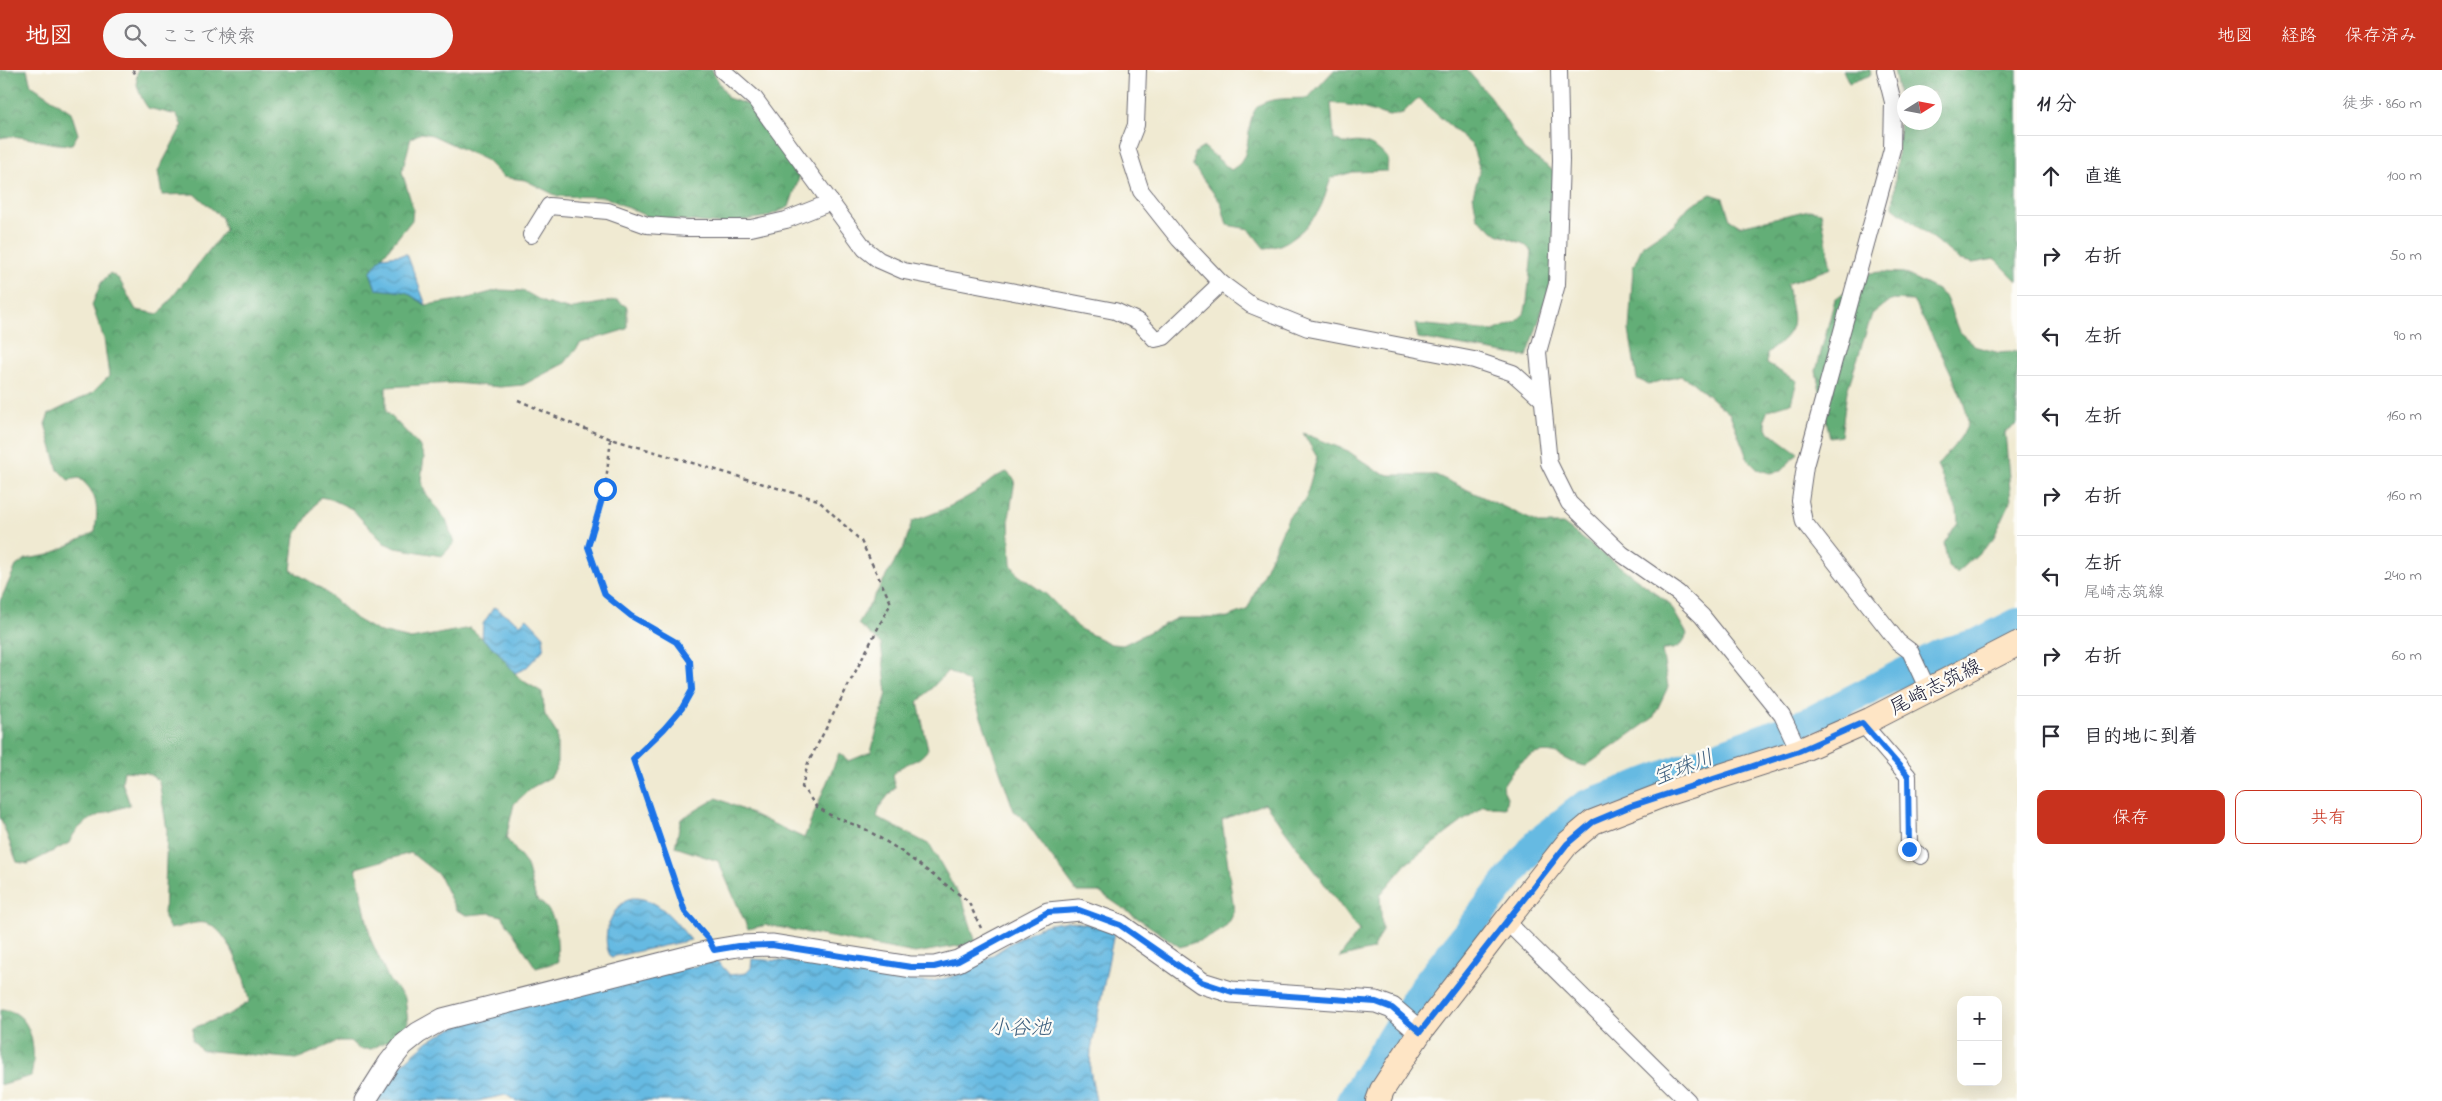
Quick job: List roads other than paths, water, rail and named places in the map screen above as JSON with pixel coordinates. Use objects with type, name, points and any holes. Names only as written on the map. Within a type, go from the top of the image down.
[{"type":"main road","name":"尾崎志筑線","points":[[1378,1101],[1382,1090],[1417,1029],[1567,844],[1593,822],[1862,723],[1924,683],[2017,644]]},
{"type":"street","points":[[722,70],[755,99],[865,249],[879,260],[904,270],[1115,310],[1139,322],[1156,339],[1164,337],[1221,283]]},
{"type":"street","points":[[1138,70],[1136,125],[1127,148],[1141,191],[1178,239],[1221,283],[1251,305],[1308,328],[1474,360],[1513,373],[1542,399]]},
{"type":"street","points":[[1559,70],[1561,160],[1557,284],[1538,352],[1549,462],[1569,503],[1622,554],[1678,593],[1702,616],[1782,715],[1796,746]]},
{"type":"street","points":[[1886,70],[1893,102],[1892,149],[1856,284],[1817,415],[1805,466],[1800,500],[1804,522],[1898,642],[1910,651],[1924,683]]},
{"type":"street","points":[[531,235],[549,206],[608,212],[647,225],[687,228],[751,228],[786,220],[831,202]]},
{"type":"street","points":[[1862,723],[1908,776],[1909,849],[1921,856]]},
{"type":"street","points":[[365,1101],[388,1063],[403,1045],[418,1033],[443,1019],[714,950],[738,946],[772,945],[911,967],[934,967],[958,961],[987,943],[1048,912],[1079,910],[1120,925],[1202,982],[1232,992],[1376,1002],[1392,1008],[1417,1029]]},
{"type":"street","points":[[1506,920],[1688,1101]]},
{"type":"water","points":[[407,254],[426,305],[406,292],[376,289],[370,272],[382,257]]},
{"type":"water","points":[[494,607],[520,624],[527,618],[544,636],[543,650],[526,668],[515,673],[498,652],[482,638],[483,624]]},
{"type":"water","points":[[632,898],[650,901],[658,906],[672,918],[691,940],[611,957],[606,941],[609,923],[618,908]]},
{"type":"water","name":"小谷池","points":[[1068,921],[1094,925],[1114,933],[1091,1050],[1090,1069],[1096,1101],[516,1101],[506,1095],[477,1101],[376,1101],[392,1074],[428,1041],[470,1019],[717,961],[730,975],[746,973],[751,968],[752,959],[796,962],[923,982],[958,974],[972,968],[1025,934],[1041,927]]},
{"type":"waterway","name":"宝珠川","points":[[1350,1101],[1418,994],[1537,842],[1585,804],[1815,718],[1942,652],[1978,642],[2017,622]]}]
